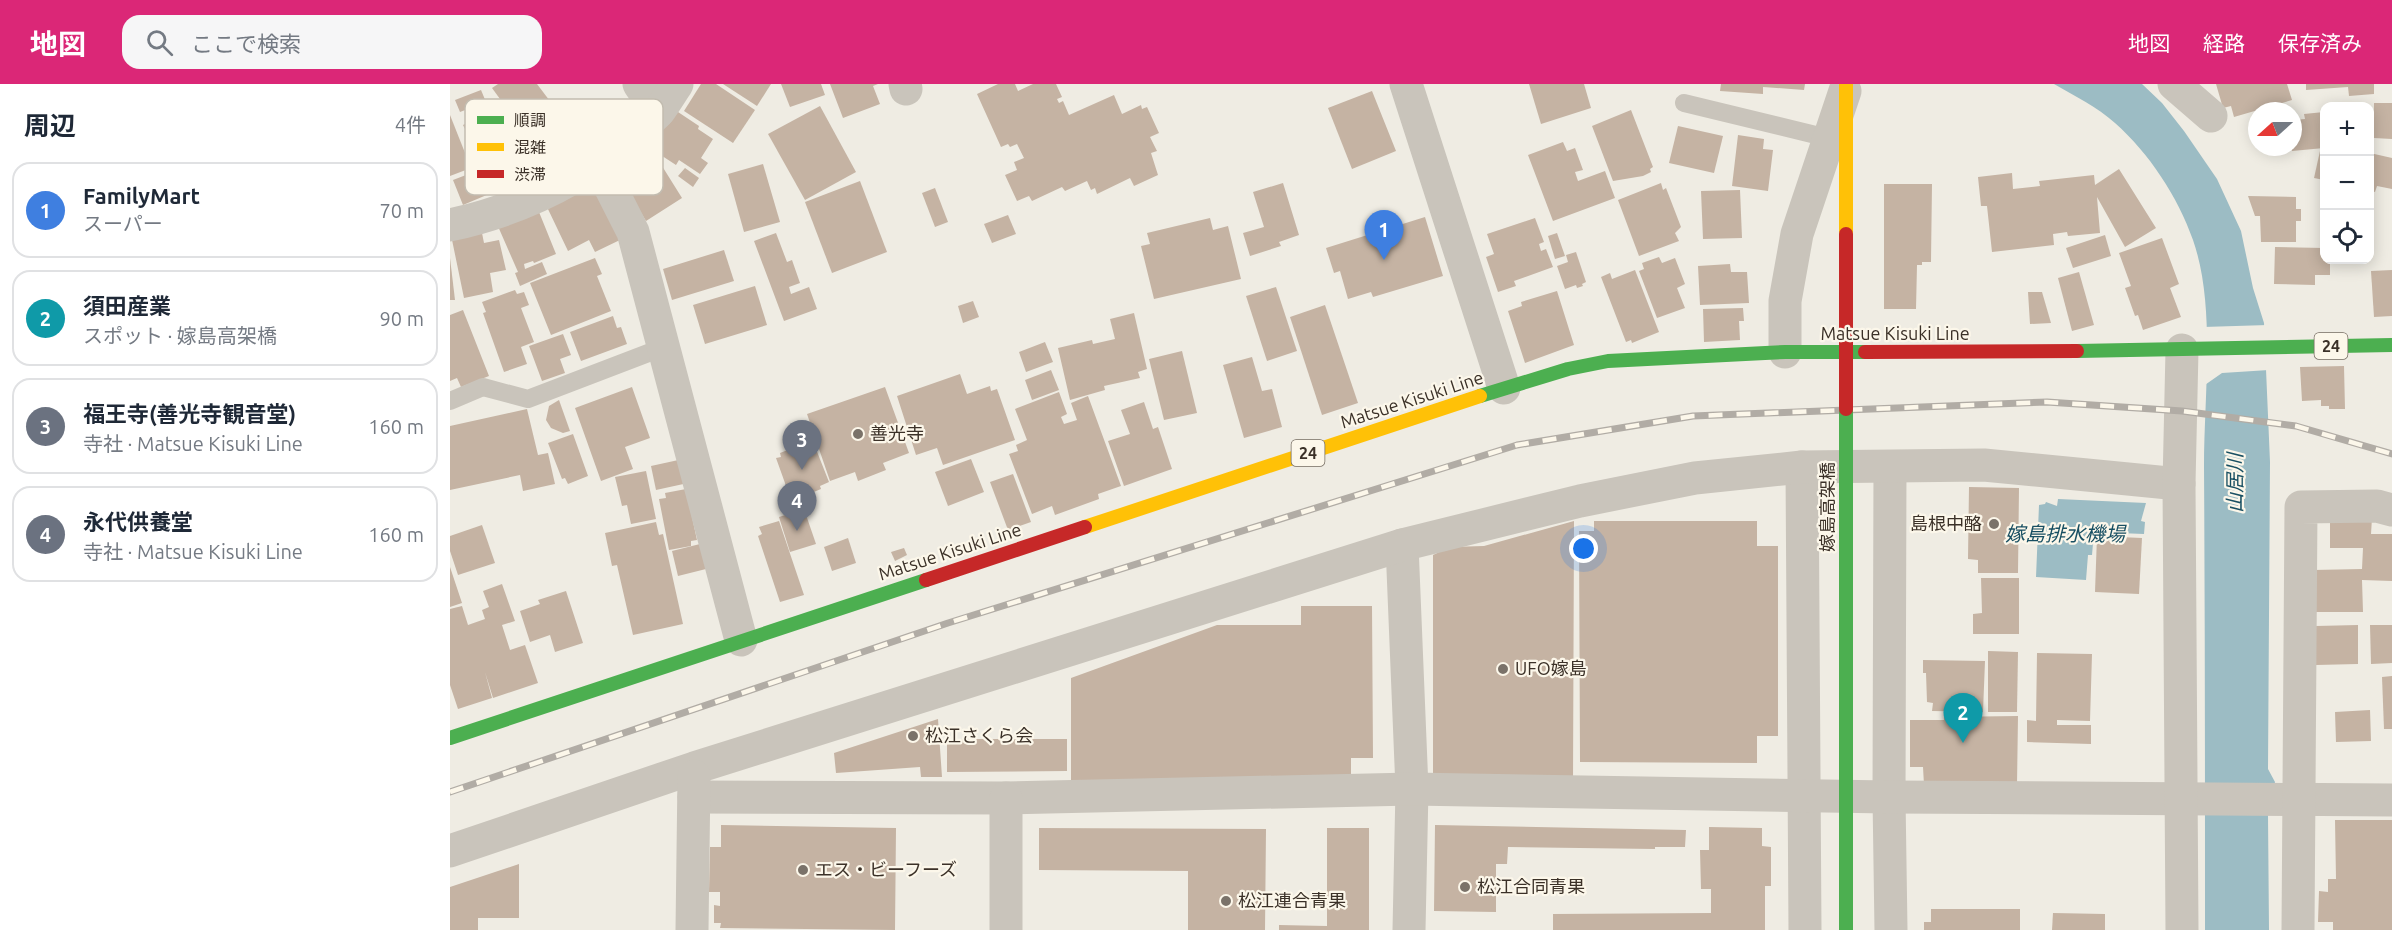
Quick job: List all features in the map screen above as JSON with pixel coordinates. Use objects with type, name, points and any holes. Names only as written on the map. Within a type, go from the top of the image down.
[{"type":"main road","name":"嫁島高架橋","points":[[1846,930],[1847,84]]},
{"type":"main road","name":"Matsue Kisuki Line","points":[[450,738],[1504,388],[1568,369],[1608,362],[1785,352],[2190,350],[2392,345]]},
{"type":"street","points":[[639,84],[649,99]]},
{"type":"street","points":[[663,105],[677,84]]},
{"type":"street","points":[[1406,84],[1504,388]]},
{"type":"street","points":[[1785,352],[1785,301],[1797,234],[1847,84]]},
{"type":"street","points":[[2175,84],[2211,116]]},
{"type":"street","points":[[450,225],[484,218],[543,195]]},
{"type":"street","points":[[614,195],[633,232],[741,640]]},
{"type":"street","points":[[2182,930],[2191,798],[2179,484],[2190,350]]},
{"type":"street","points":[[450,851],[694,782],[1402,545],[1580,501],[1684,480],[1802,467],[1984,465],[2179,484]]},
{"type":"street","points":[[1802,467],[1805,930]]},
{"type":"street","points":[[1890,467],[1891,930]]},
{"type":"street","points":[[2298,930],[2285,800],[2301,507],[2377,506],[2392,510]]},
{"type":"street","points":[[1402,545],[1412,789],[1409,930]]},
{"type":"street","points":[[694,782],[1006,798],[1412,789],[1889,797],[2392,800]]},
{"type":"street","points":[[692,930],[694,782]]},
{"type":"street","points":[[1006,798],[1006,930]]},
{"type":"lane","points":[[1684,103],[1828,138]]},
{"type":"lane","points":[[450,401],[483,387],[528,399],[664,346]]},
{"type":"water","name":"山居川","points":[[2054,84],[2142,84],[2162,103],[2217,179],[2241,231],[2253,288],[2264,323],[2270,462],[2268,769],[2275,782],[2268,816],[2269,930],[2205,930],[2204,466],[2207,322],[2200,266],[2187,224],[2171,192],[2151,162],[2108,117]]},
{"type":"water","name":"嫁島排水機場","points":[[2058,499],[2146,503],[2141,521],[2145,522],[2144,534],[2094,532],[2092,555],[2088,555],[2086,580],[2036,577],[2039,505],[2046,502],[2057,506]]},
{"type":"pier","points":[[2268,325],[2269,370],[2222,373],[2202,387],[2203,327]]},
{"type":"building","points":[[498,84],[537,84],[548,99],[500,99],[492,88]]},
{"type":"building","points":[[701,84],[716,84],[755,110],[733,143],[684,111]]},
{"type":"building","points":[[723,84],[771,84],[757,106]]},
{"type":"building","points":[[781,84],[821,84],[825,95],[790,107]]},
{"type":"building","points":[[830,84],[878,84],[873,86],[880,104],[843,118]]},
{"type":"building","points":[[998,84],[1015,84],[1018,91],[1033,84],[1056,84],[1062,97],[1057,99],[1059,103],[1063,101],[1069,115],[1114,95],[1122,114],[1141,105],[1142,109],[1147,107],[1159,133],[1150,137],[1157,151],[1151,153],[1158,175],[1134,186],[1130,178],[1097,194],[1095,188],[1091,190],[1087,181],[1065,191],[1062,187],[1032,201],[1029,196],[1017,201],[1005,175],[1017,170],[1014,162],[1024,158],[1017,144],[1001,147],[977,94]]},
{"type":"building","points":[[1529,84],[1584,84],[1591,108],[1541,124]]},
{"type":"building","points":[[1721,84],[1805,84],[1804,90],[1763,87],[1763,94],[1720,91]]},
{"type":"building","points":[[2216,84],[2287,84],[2292,100],[2248,102],[2248,113],[2234,117],[2231,106],[2223,108]]},
{"type":"building","points":[[2306,84],[2374,84],[2374,94],[2349,96],[2348,87],[2306,90]]},
{"type":"building","points":[[481,90],[485,99],[465,99],[465,110],[460,112],[455,100]]},
{"type":"building","points":[[1372,91],[1396,151],[1352,169],[1328,108]]},
{"type":"building","points":[[2374,103],[2392,103],[2392,139],[2374,138]]},
{"type":"building","points":[[820,106],[856,172],[805,200],[768,134]]},
{"type":"building","points":[[675,110],[699,126],[698,129],[713,139],[701,158],[708,163],[700,174],[679,160],[676,165],[663,156],[663,128]]},
{"type":"building","points":[[1631,110],[1653,167],[1650,169],[1651,172],[1643,176],[1613,181],[1592,126]]},
{"type":"building","points":[[2320,112],[2320,148],[2302,150],[2304,114]]},
{"type":"building","points":[[450,115],[465,153],[465,170],[450,176]]},
{"type":"building","points":[[1678,126],[1723,136],[1714,173],[1669,163]]},
{"type":"building","points":[[1738,135],[1764,139],[1763,149],[1773,150],[1768,191],[1732,186]]},
{"type":"building","points":[[1563,142],[1567,151],[1575,148],[1583,170],[1575,172],[1578,181],[1605,171],[1615,198],[1553,221],[1528,155]]},
{"type":"building","points":[[2320,151],[2320,179],[2314,178]]},
{"type":"building","points":[[2374,154],[2392,158],[2392,189],[2377,186],[2375,192]]},
{"type":"building","points":[[763,164],[780,222],[744,232],[728,174]]},
{"type":"building","points":[[663,168],[682,198],[646,221],[630,195],[663,195]]},
{"type":"building","points":[[685,168],[699,178],[693,187],[678,176]]},
{"type":"building","points":[[2119,169],[2156,228],[2125,247],[2097,197],[2100,233],[2068,236],[2067,232],[2053,234],[2054,245],[1992,252],[1987,206],[1981,206],[1978,177],[2012,173],[2013,189],[2040,186],[2039,181],[2094,175],[2095,185]]},
{"type":"building","points":[[465,175],[465,195],[487,195],[463,205],[453,180]]},
{"type":"building","points":[[860,181],[887,252],[832,273],[805,202]]},
{"type":"building","points":[[1283,183],[1299,235],[1279,242],[1281,246],[1250,256],[1243,233],[1264,227],[1253,192]]},
{"type":"building","points":[[1661,183],[1663,190],[1666,188],[1681,227],[1675,233],[1679,241],[1639,256],[1618,200]]},
{"type":"building","points":[[1884,184],[1932,184],[1931,262],[1922,262],[1922,265],[1917,265],[1916,309],[1884,309]]},
{"type":"building","points":[[935,188],[948,222],[935,227],[922,193]]},
{"type":"building","points":[[1740,190],[1742,238],[1703,239],[1701,191]]},
{"type":"building","points":[[572,195],[600,195],[622,239],[595,252],[589,240],[568,251],[547,207]]},
{"type":"building","points":[[2248,196],[2296,197],[2296,209],[2301,209],[2301,221],[2296,221],[2296,242],[2261,242],[2260,216],[2255,216]]},
{"type":"building","points":[[539,212],[556,254],[534,263],[533,261],[524,264],[525,269],[542,262],[547,274],[520,286],[515,273],[518,272],[497,224]]},
{"type":"building","points":[[1008,215],[1016,234],[992,243],[984,224]]},
{"type":"building","points":[[1425,217],[1443,276],[1373,297],[1371,292],[1348,299],[1340,271],[1334,273],[1326,248]]},
{"type":"building","points":[[1210,218],[1213,230],[1228,226],[1241,279],[1154,299],[1141,246],[1150,244],[1147,233]]},
{"type":"building","points":[[1535,218],[1544,242],[1539,244],[1541,251],[1546,249],[1553,267],[1514,281],[1516,286],[1498,292],[1486,257],[1494,254],[1487,234]]},
{"type":"building","points":[[481,228],[484,243],[499,240],[506,270],[490,273],[493,292],[464,298],[451,235]]},
{"type":"building","points":[[776,233],[787,262],[792,260],[800,283],[789,287],[791,294],[809,287],[817,309],[784,321],[754,241]]},
{"type":"building","points":[[1557,233],[1565,256],[1555,259],[1548,236]]},
{"type":"building","points":[[2105,235],[2111,256],[2073,268],[2066,248]]},
{"type":"building","points":[[2162,238],[2179,284],[2170,288],[2181,317],[2143,330],[2138,315],[2135,316],[2125,288],[2131,286],[2119,253]]},
{"type":"building","points":[[2275,247],[2320,248],[2320,264],[2330,264],[2330,275],[2315,275],[2315,285],[2274,284]]},
{"type":"building","points":[[724,250],[734,281],[672,300],[663,269]]},
{"type":"building","points":[[1576,252],[1586,282],[1577,288],[1576,285],[1565,289],[1557,266],[1568,262],[1566,255]]},
{"type":"building","points":[[1659,257],[1662,263],[1675,258],[1685,284],[1677,288],[1685,308],[1657,318],[1639,271],[1644,269],[1642,263]]},
{"type":"building","points":[[450,258],[455,300],[450,300]]},
{"type":"building","points":[[595,258],[602,274],[597,276],[611,311],[551,335],[530,283]]},
{"type":"building","points":[[1730,264],[1731,272],[1747,272],[1749,303],[1700,305],[1698,266]]},
{"type":"building","points":[[1635,270],[1659,332],[1632,343],[1631,340],[1626,342],[1601,277],[1610,273],[1612,279]]},
{"type":"building","points":[[2392,270],[2392,316],[2374,317],[2371,271]]},
{"type":"building","points":[[2079,272],[2094,325],[2072,331],[2058,278]]},
{"type":"building","points":[[755,286],[767,325],[705,344],[693,305]]},
{"type":"building","points":[[1276,287],[1297,351],[1267,361],[1246,296]]},
{"type":"building","points":[[515,290],[517,294],[524,292],[529,305],[521,308],[534,342],[521,347],[527,364],[504,372],[483,313],[486,312],[482,302]]},
{"type":"building","points":[[1557,291],[1574,345],[1525,363],[1508,311],[1522,306],[1521,302]]},
{"type":"building","points":[[2028,292],[2042,292],[2051,323],[2030,324]]},
{"type":"building","points":[[973,301],[979,317],[963,323],[958,306]]},
{"type":"building","points":[[1325,305],[1358,403],[1322,415],[1290,317]]},
{"type":"building","points":[[1743,308],[1744,321],[1739,321],[1740,340],[1704,342],[1703,309]]},
{"type":"building","points":[[463,310],[489,376],[461,387],[457,378],[450,381],[450,315]]},
{"type":"building","points":[[1134,313],[1147,369],[1138,372],[1140,378],[1104,386],[1105,390],[1070,400],[1058,348],[1092,340],[1093,344],[1115,339],[1110,319]]},
{"type":"building","points":[[613,316],[617,328],[621,327],[627,344],[581,361],[570,332]]},
{"type":"building","points":[[563,334],[571,355],[560,359],[565,373],[542,381],[529,346]]},
{"type":"building","points":[[1045,342],[1053,362],[1026,372],[1019,352]]},
{"type":"building","points":[[1182,351],[1197,413],[1164,420],[1149,359]]},
{"type":"building","points":[[1252,357],[1262,391],[1272,389],[1282,427],[1244,438],[1223,365]]},
{"type":"building","points":[[2344,366],[2345,409],[2329,409],[2329,406],[2321,406],[2321,400],[2302,401],[2300,367]]},
{"type":"building","points":[[1051,370],[1059,390],[1032,400],[1025,380]]},
{"type":"building","points":[[960,374],[967,394],[990,386],[991,391],[997,389],[1015,440],[943,465],[937,448],[916,455],[897,396]]},
{"type":"building","points":[[632,387],[650,438],[625,447],[633,469],[601,481],[575,408]]},
{"type":"building","name":"善光寺","points":[[885,387],[909,453],[883,463],[886,470],[858,481],[855,472],[830,481],[807,414]]},
{"type":"building","points":[[1059,392],[1067,414],[1061,417],[1064,424],[1077,420],[1071,403],[1088,396],[1121,486],[1098,494],[1099,499],[1055,515],[1052,506],[1032,514],[1009,454],[1018,451],[1016,445],[1027,440],[1015,409]]},
{"type":"building","points":[[559,400],[570,431],[563,433],[551,428],[546,420],[549,406]]},
{"type":"building","points":[[1144,402],[1153,429],[1158,427],[1172,469],[1124,486],[1108,441],[1130,434],[1121,410]]},
{"type":"building","points":[[527,409],[538,455],[548,453],[555,484],[523,491],[520,475],[450,490],[450,426]]},
{"type":"building","points":[[573,434],[588,476],[568,484],[565,478],[562,479],[548,443]]},
{"type":"building","points":[[808,442],[809,446],[814,444],[829,482],[820,486],[821,489],[804,496],[803,492],[790,497],[776,458],[781,457],[780,453]]},
{"type":"building","points":[[683,459],[688,483],[656,490],[651,466]]},
{"type":"building","points":[[971,459],[984,492],[948,506],[935,472]]},
{"type":"building","points":[[646,471],[656,519],[631,524],[627,505],[622,506],[615,477]]},
{"type":"building","points":[[1013,474],[1031,522],[1008,530],[990,482]]},
{"type":"building","name":"島根中酪","points":[[1969,487],[2019,488],[2018,573],[1978,573],[1978,560],[1968,559]]},
{"type":"building","points":[[686,489],[697,540],[691,541],[691,546],[669,550],[659,499],[666,498],[665,493]]},
{"type":"building","points":[[804,509],[816,544],[790,552],[779,517]]},
{"type":"building","points":[[2330,518],[2372,518],[2371,534],[2392,534],[2392,581],[2362,580],[2363,612],[2313,612],[2313,570],[2362,569],[2363,548],[2330,548]]},
{"type":"building","points":[[779,521],[804,595],[780,602],[758,536],[762,534],[759,527]]},
{"type":"building","name":"UFO嫁島","points":[[1574,521],[1573,783],[1433,784],[1433,555],[1450,547],[1484,546]]},
{"type":"building","points":[[1594,521],[1757,521],[1757,546],[1778,546],[1778,736],[1757,736],[1757,763],[1580,762],[1579,531],[1594,531]]},
{"type":"building","points":[[656,522],[659,535],[663,534],[683,624],[633,635],[617,565],[612,566],[605,533]]},
{"type":"building","points":[[482,525],[495,563],[458,575],[450,551],[450,536]]},
{"type":"building","name":"嫁島排水機場","points":[[2097,536],[2142,538],[2139,594],[2095,592]]},
{"type":"building","points":[[848,538],[856,563],[832,571],[824,547]]},
{"type":"building","points":[[700,544],[706,569],[678,576],[672,551]]},
{"type":"building","points":[[904,548],[907,555],[895,561],[891,552]]},
{"type":"building","points":[[450,567],[462,603],[450,607]]},
{"type":"building","points":[[1981,578],[2019,578],[2019,634],[1973,634],[1973,614],[1982,613]]},
{"type":"building","points":[[502,584],[515,621],[502,625],[510,650],[525,645],[538,683],[493,698],[485,672],[492,698],[458,709],[450,685],[450,609],[462,606],[468,625],[485,619],[482,610],[489,607],[483,591]]},
{"type":"building","points":[[566,591],[583,643],[555,652],[550,635],[530,642],[520,611],[540,604],[538,600]]},
{"type":"building","points":[[1301,606],[1372,606],[1373,758],[1351,758],[1351,782],[1071,781],[1071,678],[1217,625],[1301,625]]},
{"type":"building","points":[[2358,625],[2358,664],[2316,665],[2316,626]]},
{"type":"building","points":[[2370,625],[2392,625],[2392,663],[2371,664]]},
{"type":"building","points":[[1988,651],[2018,652],[2017,712],[1988,712]]},
{"type":"building","points":[[2037,653],[2092,654],[2090,721],[2057,720],[2057,725],[2091,725],[2091,744],[2027,742],[2027,720],[2036,721]]},
{"type":"building","points":[[1923,660],[1985,661],[1983,712],[1932,711],[1933,703],[1927,702]]},
{"type":"building","points":[[2392,676],[2392,729],[2384,729],[2382,677]]},
{"type":"building","points":[[2370,710],[2371,741],[2336,742],[2335,712]]},
{"type":"building","points":[[2018,716],[2017,785],[1924,785],[1923,767],[1910,767],[1910,720]]},
{"type":"building","name":"松江さくら会","points":[[938,719],[942,777],[921,777],[920,767],[836,773],[834,753]]},
{"type":"building","points":[[947,739],[1067,739],[1067,771],[947,772]]},
{"type":"building","points":[[2335,820],[2392,820],[2392,930],[2333,930],[2333,922],[2318,922],[2319,891],[2328,892],[2328,879],[2336,879]]},
{"type":"building","name":"エス・ビーフーズ","points":[[721,825],[896,828],[895,930],[720,928],[721,923],[714,923],[714,905],[720,906],[720,892],[709,892],[710,847],[721,847]]},
{"type":"building","name":"松江合同青果","points":[[1435,825],[1686,830],[1685,847],[1655,847],[1655,849],[1508,847],[1507,864],[1496,864],[1496,912],[1434,911]]},
{"type":"building","name":"松江合同青果","points":[[1709,827],[1762,828],[1762,846],[1771,847],[1771,886],[1765,886],[1765,930],[1553,930],[1553,914],[1711,913],[1711,889],[1701,889],[1700,850],[1709,850]]},
{"type":"building","name":"松江連合青果","points":[[1039,828],[1266,829],[1265,930],[1188,930],[1188,871],[1039,870]]},
{"type":"building","name":"松江連合青果","points":[[1327,828],[1369,828],[1369,930],[1279,930],[1279,925],[1327,926]]},
{"type":"building","points":[[519,864],[519,918],[478,918],[478,930],[450,930],[450,887]]},
{"type":"building","points":[[1931,909],[2020,909],[2020,930],[1924,930],[1924,922],[1931,922]]},
{"type":"building","points":[[2053,913],[2105,914],[2105,930],[2052,930]]},
{"type":"railway","points":[[450,792],[948,623],[1517,445],[1693,416],[2047,402],[2182,411],[2296,426],[2392,454]]},
{"type":"traffic: fast","points":[[2077,351],[2392,345]]},
{"type":"traffic: fast","points":[[1480,396],[1568,369],[1608,361],[1785,352],[1865,352]]},
{"type":"traffic: fast","points":[[1846,409],[1846,930]]},
{"type":"traffic: fast","points":[[450,738],[926,580]]},
{"type":"traffic: slow","points":[[1846,84],[1846,234]]},
{"type":"traffic: slow","points":[[1085,527],[1480,396]]},
{"type":"traffic: jam","points":[[1846,234],[1846,409]]},
{"type":"traffic: jam","points":[[1865,352],[2077,351]]},
{"type":"traffic: jam","points":[[926,580],[1085,527]]},
{"type":"place","name":"FamilyMart","points":[[1384,260]]},
{"type":"place","name":"善光寺","points":[[858,434]]},
{"type":"place","name":"福王寺(善光寺観音堂)","points":[[802,470]]},
{"type":"place","name":"島根中酪","points":[[1994,524]]},
{"type":"place","name":"永代供養堂","points":[[797,531]]},
{"type":"place","name":"UFO嫁島","points":[[1503,669]]},
{"type":"place","name":"松江さくら会","points":[[913,736]]},
{"type":"place","name":"須田産業","points":[[1963,743]]},
{"type":"place","name":"エス・ビーフーズ","points":[[803,870]]},
{"type":"place","name":"松江合同青果","points":[[1465,887]]},
{"type":"place","name":"松江連合青果","points":[[1226,901]]}]
